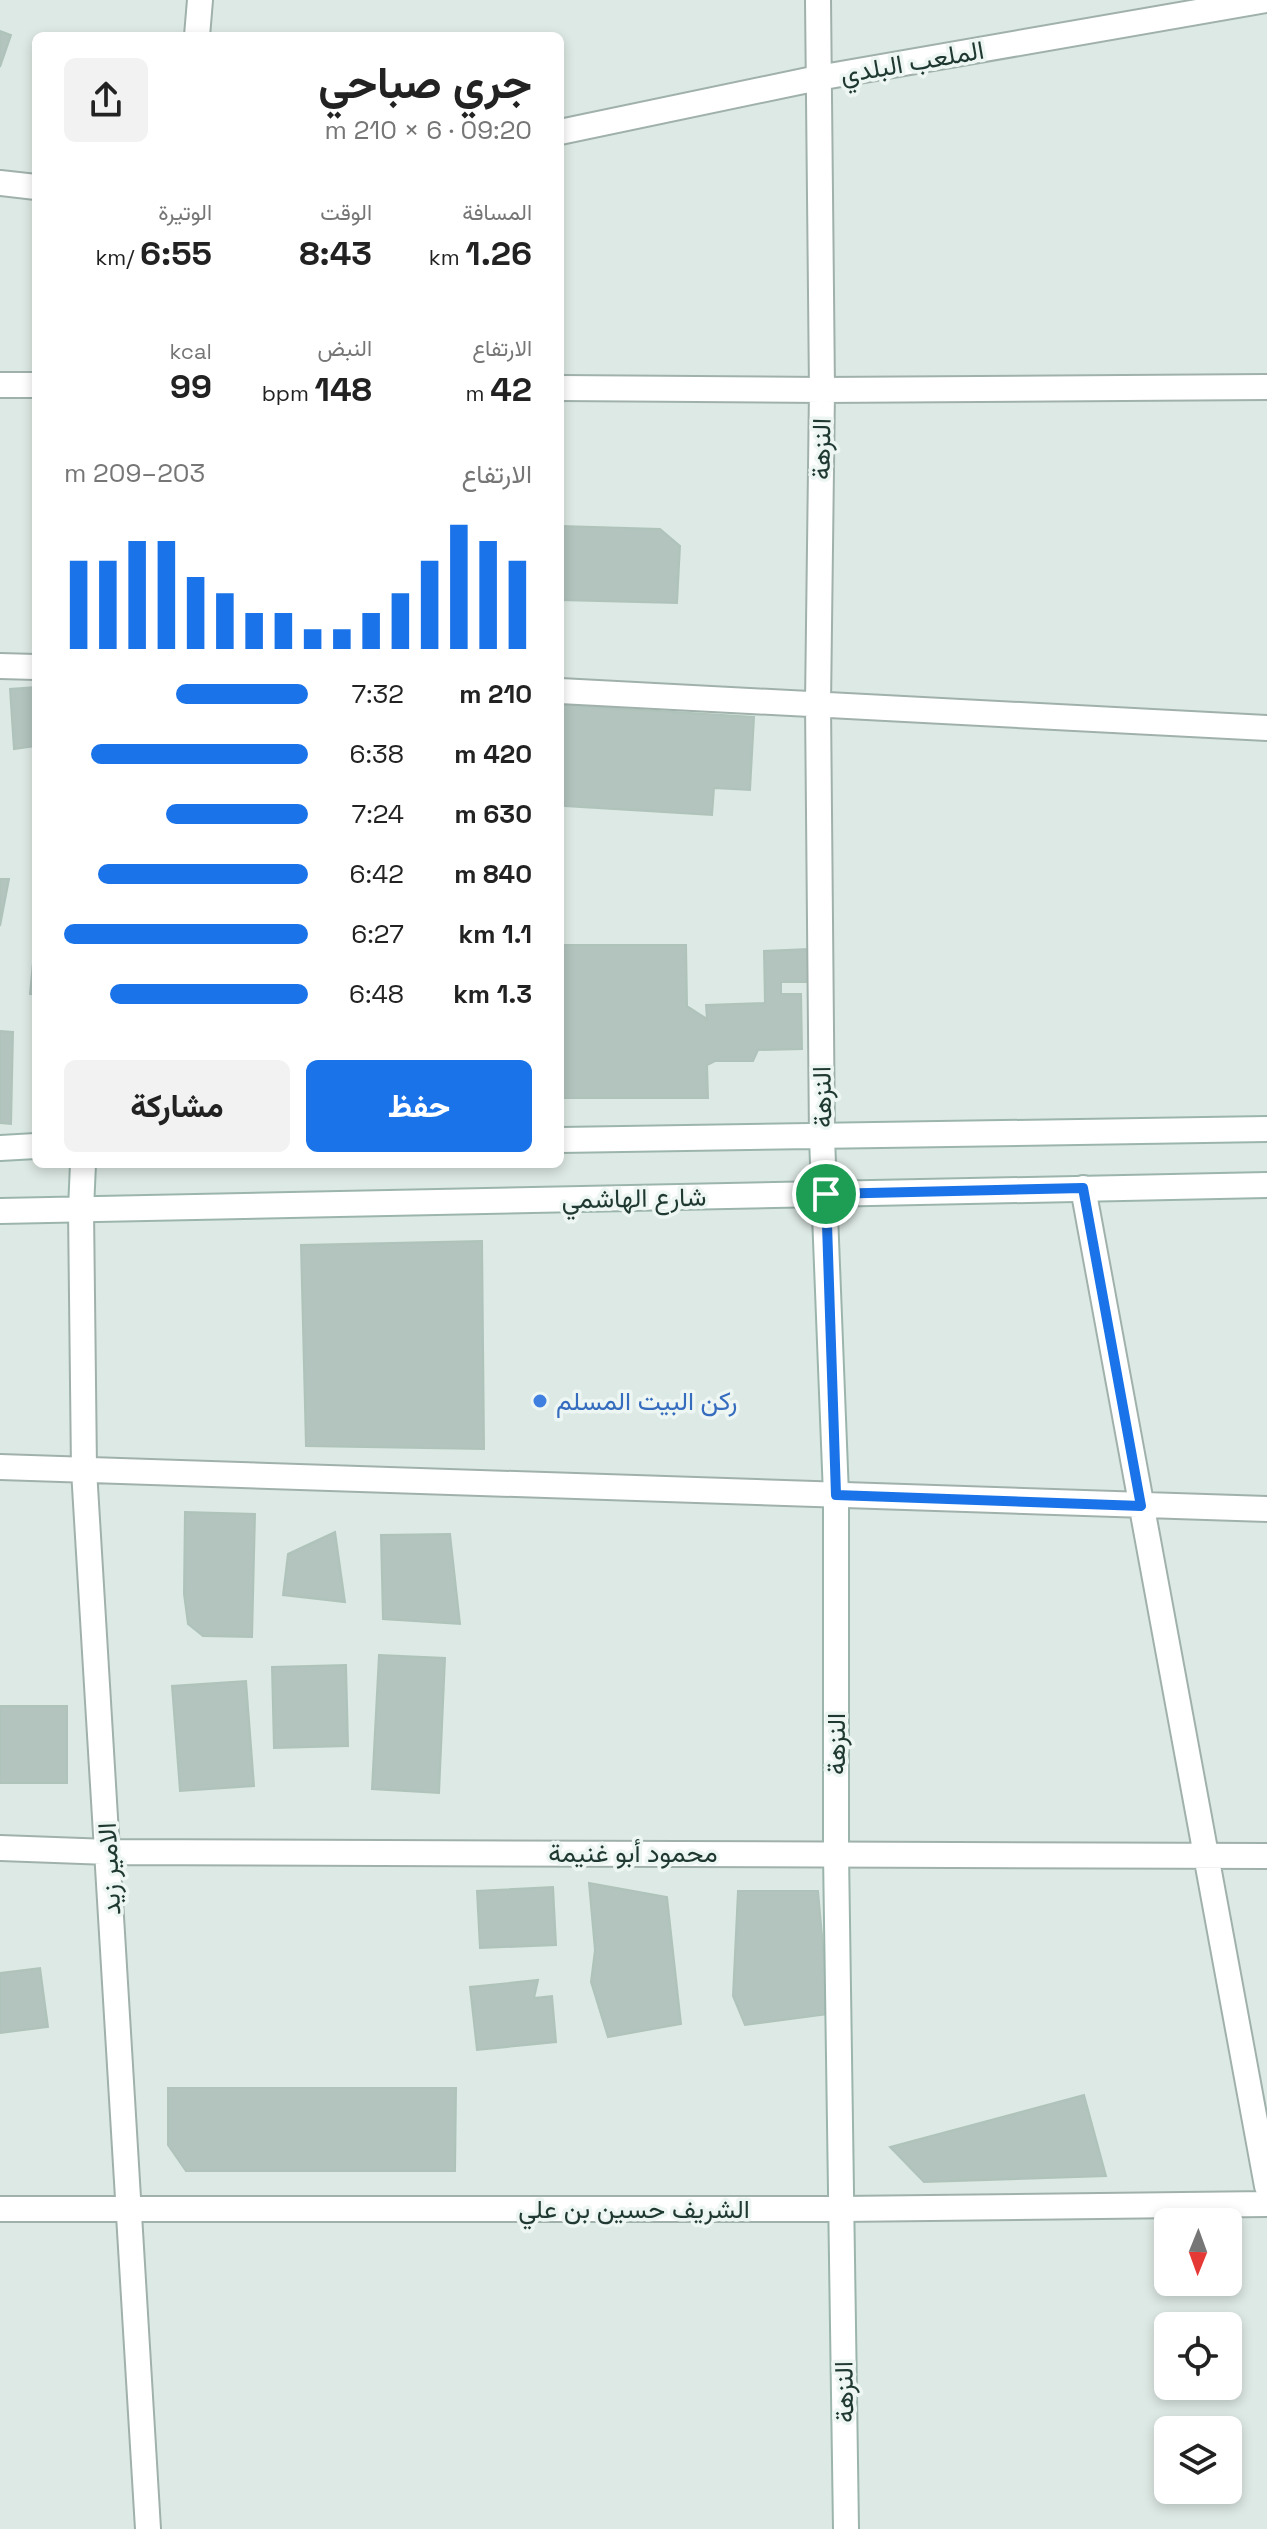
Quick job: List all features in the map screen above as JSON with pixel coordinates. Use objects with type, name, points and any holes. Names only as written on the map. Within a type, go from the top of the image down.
[{"type":"street","points":[[197,32],[200,0]]},
{"type":"street","name":"النزهة","points":[[818,0],[822,390],[818,704],[822,1138],[836,1495],[836,1854],[846,2529]]},
{"type":"street","name":"الملعب البلدي","points":[[564,131],[818,78],[1266,0]]},
{"type":"street","points":[[0,183],[32,187]]},
{"type":"street","points":[[0,385],[32,385]]},
{"type":"street","points":[[564,388],[1267,387]]},
{"type":"street","points":[[0,666],[32,667]]},
{"type":"street","points":[[564,691],[1267,728]]},
{"type":"street","points":[[564,1140],[1267,1129]]},
{"type":"street","points":[[0,1148],[32,1146]]},
{"type":"street","name":"الامير زيد","points":[[83,1168],[84,1470],[148,2529]]},
{"type":"street","name":"شارع الهاشمي","points":[[0,1211],[1267,1185]]},
{"type":"street","points":[[1083,1188],[1267,2186]]},
{"type":"street","points":[[0,1467],[1267,1509]]},
{"type":"street","name":"محمود أبو غنيمة","points":[[0,1848],[109,1852],[1267,1856]]},
{"type":"street","name":"الشريف حسين بن علي","points":[[0,2209],[842,2209],[1267,2204]]},
{"type":"building","points":[[0,31],[11,35],[0,67]]},
{"type":"building","points":[[564,526],[660,529],[680,546],[677,603],[564,600]]},
{"type":"building","points":[[32,687],[32,747],[14,749],[10,689]]},
{"type":"building","points":[[564,705],[754,717],[750,790],[714,788],[712,815],[565,806]]},
{"type":"building","points":[[0,879],[9,879],[0,926]]},
{"type":"building","points":[[564,945],[686,945],[687,1006],[707,1019],[706,1005],[765,1003],[764,951],[808,949],[809,982],[781,982],[781,994],[801,994],[802,1049],[758,1050],[753,1061],[715,1061],[707,1065],[708,1098],[564,1098]]},
{"type":"building","points":[[0,1031],[13,1032],[11,1124],[0,1123]]},
{"type":"building","points":[[482,1241],[484,1449],[306,1446],[301,1245]]},
{"type":"building","points":[[185,1512],[255,1514],[252,1637],[203,1636],[188,1624],[184,1594]]},
{"type":"building","points":[[335,1532],[345,1602],[283,1595],[288,1554]]},
{"type":"building","points":[[450,1534],[460,1624],[383,1619],[381,1535]]},
{"type":"building","points":[[379,1655],[445,1658],[439,1793],[372,1789]]},
{"type":"building","points":[[346,1665],[348,1746],[274,1748],[272,1667]]},
{"type":"building","points":[[246,1681],[254,1786],[180,1791],[172,1686]]},
{"type":"building","points":[[0,1706],[67,1706],[67,1783],[0,1783]]},
{"type":"building","points":[[589,1883],[667,1897],[681,2024],[608,2037],[591,1982],[595,1950]]},
{"type":"building","points":[[553,1887],[556,1945],[480,1948],[477,1891]]},
{"type":"building","points":[[738,1891],[818,1891],[829,2014],[745,2025],[733,1996]]},
{"type":"building","points":[[40,1968],[48,2027],[0,2033],[0,1973]]},
{"type":"building","points":[[538,1980],[534,1998],[552,1996],[556,2042],[477,2050],[470,1987]]},
{"type":"building","points":[[168,2088],[456,2088],[455,2171],[186,2171],[168,2145]]},
{"type":"building","points":[[1084,2095],[1106,2176],[924,2182],[890,2147]]},
{"type":"place","name":"ركن البيت المسلم","points":[[540,1401]]},
{"type":"route","points":[[1083,1188],[1141,1506],[836,1495],[826,1194],[1083,1188]]}]
